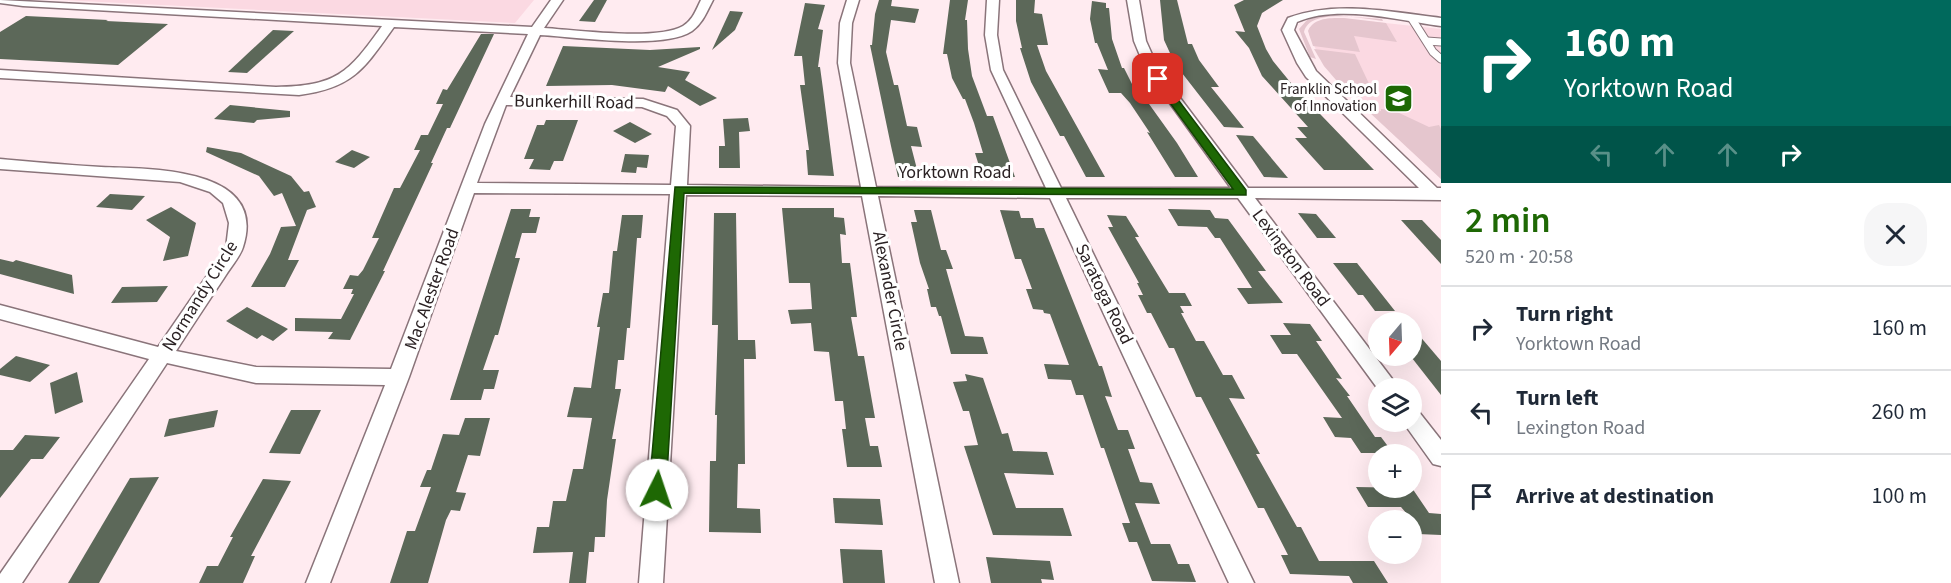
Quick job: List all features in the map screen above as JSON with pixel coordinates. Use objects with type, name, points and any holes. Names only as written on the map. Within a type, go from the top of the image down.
[{"type":"street","points":[[1,0],[34,4],[643,37],[670,35],[694,23],[707,0]]},
{"type":"street","name":"Mac Alester Road","points":[[318,583],[399,377],[502,101],[534,32],[556,0]]},
{"type":"street","name":"Alexander Circle","points":[[853,0],[846,23],[844,63],[947,583]]},
{"type":"street","name":"Saratoga Road","points":[[993,0],[990,27],[991,49],[997,70],[1242,583]]},
{"type":"street","name":"Lexington Road","points":[[1133,0],[1136,33],[1149,66],[1381,378]]},
{"type":"street","points":[[1438,195],[1311,74],[1303,63],[1288,30],[1292,20],[1314,11],[1344,11],[1441,22]]},
{"type":"street","points":[[0,74],[276,91],[306,90],[329,85],[355,71],[390,24]]},
{"type":"street","name":"Bunkerhill Road","points":[[502,101],[643,104],[672,113],[679,119],[684,133],[651,583]]},
{"type":"street","name":"Normandy Circle","points":[[0,164],[170,176],[204,183],[228,198],[239,219],[239,234],[234,249],[8,583]]},
{"type":"street","name":"Yorktown Road","points":[[469,188],[1438,195]]},
{"type":"street","points":[[0,312],[162,355],[255,375],[399,377]]},
{"type":"street","points":[[1422,431],[1441,457]]},
{"type":"lane","points":[[1412,19],[1441,59]]},
{"type":"lane","points":[[1427,41],[1441,42]]},
{"type":"shaded area","points":[[62,0],[534,0],[515,23]]},
{"type":"shaded area","points":[[1326,15],[1382,19],[1383,21],[1339,16],[1316,19],[1308,24],[1304,32],[1316,59],[1310,57],[1299,29],[1307,20]]},
{"type":"shaded area","name":"Franklin School of Innovation","points":[[1339,18],[1441,29],[1441,179],[1324,66],[1309,35],[1309,28],[1323,20]]},
{"type":"shaded area","points":[[1344,18],[1386,23],[1397,42],[1354,36],[1360,52],[1313,46],[1308,31],[1314,23],[1323,19]]},
{"type":"shaded area","points":[[1314,49],[1355,54],[1372,90],[1342,87],[1324,66]]},
{"type":"shaded area","points":[[1381,109],[1395,111],[1429,127],[1439,125],[1441,129],[1441,179],[1369,112],[1381,111]]},
{"type":"building","points":[[594,0],[607,0],[595,22],[579,21]]},
{"type":"building","points":[[879,0],[892,0],[891,6],[919,9],[915,23],[891,20],[886,52],[894,85],[898,85],[907,126],[917,127],[922,147],[911,146],[919,177],[898,177],[870,45],[872,45],[875,14]]},
{"type":"building","points":[[950,0],[968,0],[965,20],[967,20],[972,76],[987,116],[993,116],[1015,177],[990,176],[988,169],[980,169],[975,153],[983,153],[974,123],[965,99],[952,78],[947,54],[943,54]]},
{"type":"building","points":[[1016,0],[1035,0],[1034,13],[1042,14],[1048,45],[1037,45],[1046,71],[1105,177],[1086,177],[1064,136],[1060,136],[1031,82],[1020,48],[1022,48],[1016,21]]},
{"type":"building","points":[[1160,0],[1177,0],[1188,44],[1192,44],[1199,60],[1219,87],[1211,87],[1244,128],[1224,127],[1175,64],[1164,40]]},
{"type":"building","points":[[1244,0],[1283,0],[1262,13],[1257,26],[1266,49],[1295,88],[1374,170],[1324,170],[1295,138],[1307,138],[1297,127],[1308,127],[1262,76],[1249,48],[1235,31],[1245,32],[1234,5]]},
{"type":"building","points":[[1092,1],[1106,3],[1106,8],[1109,8],[1112,39],[1122,68],[1135,90],[1139,90],[1177,143],[1198,177],[1175,177],[1130,103],[1121,93],[1109,93],[1098,69],[1108,70],[1097,43],[1095,43],[1090,19]]},
{"type":"building","points":[[805,3],[825,5],[818,29],[823,30],[818,67],[820,67],[834,176],[808,175],[806,150],[809,150],[800,85],[805,85],[802,56],[794,56]]},
{"type":"building","points":[[730,11],[743,12],[735,30],[712,50]]},
{"type":"building","points":[[26,16],[168,24],[118,65],[0,59],[0,32]]},
{"type":"building","points":[[273,30],[294,31],[247,73],[228,72]]},
{"type":"building","points":[[481,34],[494,34],[450,128],[447,128],[383,271],[385,271],[350,340],[328,339],[333,332],[295,331],[295,318],[341,319],[354,294],[351,294],[353,289],[343,289],[350,275],[358,276],[363,270],[379,238],[372,238],[394,188],[400,188],[420,150],[414,150],[421,135],[428,135],[443,104],[436,104],[443,89],[447,90]]},
{"type":"building","points":[[563,46],[650,50],[700,47],[700,49],[658,67],[690,72],[685,80],[717,98],[700,106],[668,86],[665,92],[612,85],[546,86]]},
{"type":"building","points":[[230,105],[290,111],[290,117],[257,120],[254,123],[214,119]]},
{"type":"building","points":[[748,118],[750,131],[739,132],[740,168],[719,168],[719,146],[725,146],[723,119]]},
{"type":"building","points":[[546,120],[578,120],[563,161],[554,161],[550,170],[529,169],[534,159],[524,159],[537,125],[544,125]]},
{"type":"building","points":[[630,122],[652,134],[635,143],[613,131]]},
{"type":"building","points":[[1236,135],[1253,136],[1288,178],[1264,177]]},
{"type":"building","points":[[207,147],[241,153],[291,176],[304,192],[309,191],[316,207],[307,210],[288,260],[299,260],[285,287],[251,287],[270,254],[281,227],[296,226],[282,193],[274,196],[259,176],[206,152]]},
{"type":"building","points":[[352,150],[370,157],[354,168],[335,162]]},
{"type":"building","points":[[625,154],[649,155],[647,168],[637,167],[636,173],[621,172]]},
{"type":"building","points":[[110,194],[145,196],[132,210],[96,207]]},
{"type":"building","points":[[171,207],[196,223],[188,256],[163,261],[170,237],[146,220]]},
{"type":"building","points":[[782,208],[834,208],[834,217],[844,218],[846,235],[840,234],[842,263],[850,263],[857,317],[851,317],[858,356],[864,356],[875,418],[865,418],[870,446],[878,446],[882,467],[847,467],[842,429],[846,429],[843,401],[835,401],[829,352],[814,351],[811,323],[791,324],[788,310],[812,309],[810,283],[789,283]]},
{"type":"building","points":[[511,209],[531,209],[529,217],[540,217],[536,233],[522,233],[515,258],[520,258],[498,335],[495,335],[483,370],[499,370],[494,389],[484,389],[481,400],[450,400]]},
{"type":"building","points":[[1168,209],[1210,210],[1215,218],[1228,219],[1266,271],[1258,271],[1283,303],[1248,304],[1237,288],[1252,288],[1220,238],[1215,238],[1207,227],[1178,226]]},
{"type":"building","points":[[914,210],[931,210],[941,250],[946,250],[953,269],[946,269],[965,336],[983,337],[988,354],[951,354],[941,316],[936,307],[931,307],[927,289],[929,289],[920,263],[911,222],[917,222]]},
{"type":"building","points":[[1000,210],[1019,211],[1021,218],[1033,218],[1036,228],[1044,228],[1099,366],[1102,366],[1112,397],[1105,396],[1118,430],[1128,430],[1135,449],[1128,449],[1140,482],[1152,483],[1160,504],[1135,503],[1151,544],[1170,544],[1178,564],[1189,564],[1196,582],[1152,581],[1137,542],[1129,542],[1122,523],[1130,523],[1083,395],[1076,395],[1071,380],[1048,379],[1044,364],[1069,365],[1050,314],[1044,313],[1043,310],[1033,309],[1026,289],[1032,289],[1021,259],[1015,259]]},
{"type":"building","points":[[714,213],[736,213],[738,340],[755,340],[756,359],[744,359],[745,464],[738,464],[737,508],[760,509],[761,533],[709,532],[710,461],[716,461],[717,415],[715,415],[718,325],[712,325]]},
{"type":"building","points":[[1298,213],[1316,214],[1336,238],[1317,238]]},
{"type":"building","points":[[622,215],[643,215],[641,238],[637,238],[630,328],[627,328],[624,360],[618,360],[615,389],[621,389],[612,439],[616,439],[607,500],[605,537],[595,537],[594,552],[589,552],[586,583],[569,583],[573,552],[533,553],[537,527],[549,527],[553,501],[566,501],[573,469],[583,469],[592,418],[567,417],[574,387],[591,388],[603,293],[609,293],[613,251],[617,251]]},
{"type":"building","points":[[1107,215],[1126,216],[1139,237],[1135,237],[1169,293],[1185,293],[1192,306],[1180,306],[1184,313],[1181,313],[1196,341],[1204,341],[1223,375],[1232,375],[1245,399],[1229,398],[1260,454],[1256,454],[1319,561],[1368,561],[1368,564],[1376,564],[1388,583],[1353,583],[1349,576],[1290,574],[1281,555],[1288,555],[1264,508],[1258,508],[1201,397],[1196,397],[1174,348],[1169,348],[1151,313],[1147,313],[1138,295],[1143,295],[1137,283],[1139,283],[1108,227],[1113,227]]},
{"type":"building","points":[[1401,220],[1422,220],[1441,240],[1441,264]]},
{"type":"building","points":[[0,259],[13,262],[16,260],[72,275],[74,294],[0,274]]},
{"type":"building","points":[[1333,263],[1357,263],[1395,311],[1375,311],[1363,295],[1358,295]]},
{"type":"building","points":[[168,286],[157,302],[111,303],[122,287]]},
{"type":"building","points":[[247,307],[288,329],[273,341],[262,335],[257,339],[226,321]]},
{"type":"building","points":[[1283,323],[1310,324],[1322,341],[1316,341],[1342,379],[1336,378],[1350,396],[1347,396],[1368,427],[1368,432],[1372,432],[1375,437],[1381,437],[1386,444],[1368,444],[1368,453],[1361,453],[1351,438],[1335,437],[1323,417],[1342,418],[1297,354],[1282,354],[1270,335],[1291,335]]},
{"type":"building","points":[[1422,339],[1441,361],[1441,395],[1418,366],[1422,366]]},
{"type":"building","points":[[16,356],[50,365],[30,382],[0,375],[0,369]]},
{"type":"building","points":[[77,372],[83,402],[55,414],[50,383]]},
{"type":"building","points":[[965,374],[983,378],[1002,434],[1008,433],[1013,451],[1047,452],[1054,475],[1004,473],[1016,508],[1063,508],[1072,536],[993,535],[964,446],[978,445],[969,411],[963,411],[953,382],[967,381]]},
{"type":"building","points":[[218,410],[214,427],[164,437],[169,419]]},
{"type":"building","points":[[291,410],[321,410],[300,454],[269,453]]},
{"type":"building","points":[[465,418],[490,418],[480,456],[468,455],[456,492],[466,493],[460,511],[451,510],[446,520],[428,583],[390,583],[407,531],[415,531],[431,487],[420,487],[427,470],[431,470],[443,434],[459,435]]},
{"type":"building","points":[[25,435],[60,437],[43,459],[31,459],[0,498],[0,450],[13,450]]},
{"type":"building","points":[[159,477],[99,583],[68,583],[130,478]]},
{"type":"building","points":[[263,479],[291,481],[251,556],[255,556],[243,583],[199,583],[207,566],[218,566],[233,537],[230,537]]},
{"type":"building","points":[[1356,487],[1368,487],[1368,498],[1419,498],[1429,513],[1441,514],[1441,535],[1422,534],[1422,510],[1404,510],[1401,507],[1368,507]]},
{"type":"building","points":[[833,498],[880,499],[883,525],[835,523]]},
{"type":"building","points":[[840,549],[882,550],[885,583],[843,583]]},
{"type":"building","points":[[986,557],[1050,561],[1054,580],[1041,579],[1042,583],[991,583]]},
{"type":"place","name":"Franklin School of Innovation","points":[[1398,98]]},
{"type":"route","points":[[657,490],[679,189],[1242,193],[1158,79]]}]
